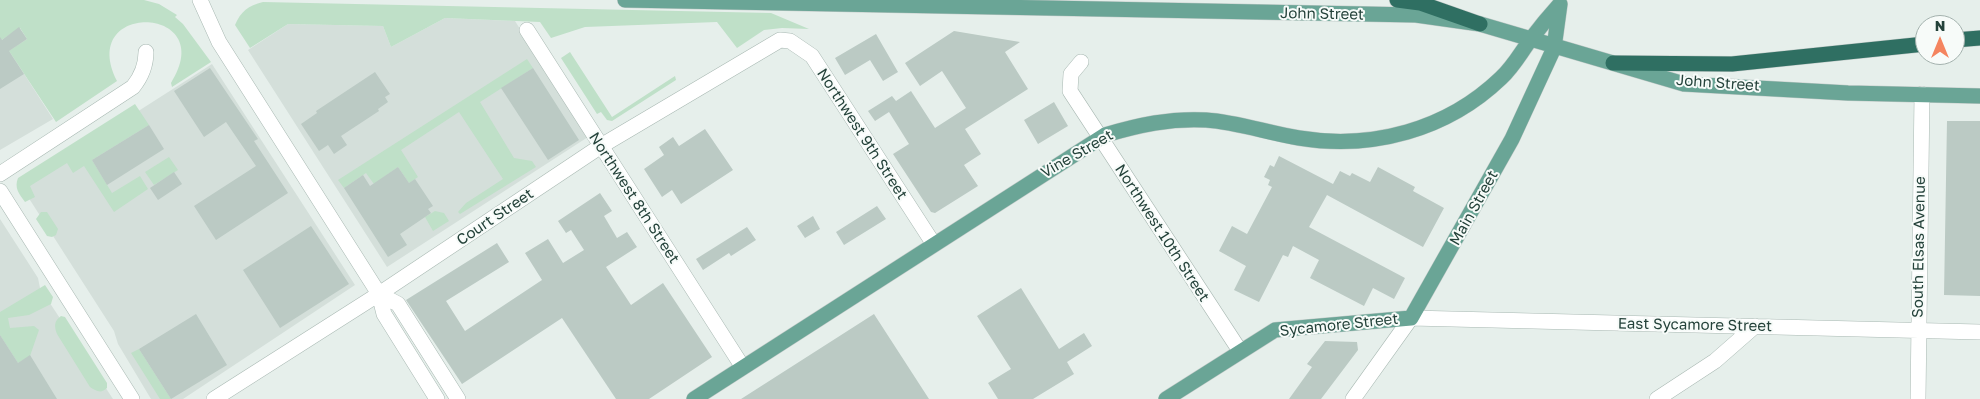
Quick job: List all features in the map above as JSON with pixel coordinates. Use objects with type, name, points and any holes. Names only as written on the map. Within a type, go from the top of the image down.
[{"type":"highway","points":[[1397,0],[1420,3],[1480,24]]},
{"type":"highway","points":[[1965,39],[1980,38]]},
{"type":"highway","points":[[1613,63],[1732,64],[1915,45]]},
{"type":"main road","name":"John Street","points":[[625,0],[1416,15],[1480,24],[1554,48],[1587,54],[1684,84],[1980,96]]},
{"type":"main road","name":"Vine Street","points":[[694,399],[933,243],[1100,138],[1142,124],[1170,120],[1206,120],[1298,138],[1330,142],[1386,138],[1438,121],[1478,97],[1501,78],[1518,59],[1530,40],[1560,2]]},
{"type":"main road","name":"Main Street","points":[[1411,318],[1512,139],[1554,48],[1560,2]]},
{"type":"main road","name":"Sycamore Street","points":[[1166,399],[1275,330],[1411,318]]},
{"type":"street","points":[[200,0],[219,42],[379,294],[384,314],[437,399]]},
{"type":"street","name":"Northwest 8th Street","points":[[527,30],[742,366]]},
{"type":"street","name":"Court Street","points":[[214,399],[379,294],[601,146],[780,40]]},
{"type":"street","name":"Northwest 9th Street","points":[[780,40],[790,41],[812,56],[933,243]]},
{"type":"street","points":[[0,174],[133,87],[138,81],[144,66],[146,52]]},
{"type":"street","name":"Northwest 10th Street","points":[[1081,62],[1071,74],[1070,91],[1240,351]]},
{"type":"street","name":"South Elsas Avenue","points":[[1918,399],[1922,94]]},
{"type":"street","points":[[0,191],[132,399]]},
{"type":"street","points":[[379,294],[398,304],[458,399]]},
{"type":"street","name":"East Sycamore Street","points":[[1411,318],[1980,332]]},
{"type":"street","name":"Main Street","points":[[1353,399],[1411,318]]},
{"type":"street","points":[[1657,399],[1715,361],[1755,326]]},
{"type":"shaded area","points":[[445,18],[515,21],[588,137],[387,267],[248,50],[288,24],[383,26],[391,47]]},
{"type":"shaded area","points":[[19,27],[27,39],[10,52],[53,119],[0,150],[0,41]]},
{"type":"shaded area","points":[[212,64],[355,285],[183,399],[151,399],[118,344],[114,331],[21,186]]},
{"type":"shaded area","points":[[0,219],[38,278],[40,288],[113,399],[0,399]]},
{"type":"green space","points":[[0,0],[144,0],[159,4],[177,15],[175,17],[183,24],[211,62],[172,87],[171,83],[181,57],[178,38],[165,27],[147,22],[129,25],[115,36],[110,55],[117,81],[56,122],[9,51],[27,39],[20,28],[0,41]]},
{"type":"green space","points":[[263,2],[771,13],[809,29],[782,28],[764,30],[737,48],[717,22],[585,27],[551,38],[540,22],[445,18],[391,47],[383,26],[288,24],[250,48],[235,25],[246,10],[253,5]]},
{"type":"green space","points":[[570,52],[612,117],[675,76],[676,80],[612,121],[607,120],[601,112],[597,114],[561,58]]},
{"type":"green space","points":[[527,59],[533,68],[480,102],[514,158],[532,161],[536,167],[460,214],[458,212],[466,203],[503,179],[459,112],[401,150],[418,177],[409,183],[398,167],[381,179],[384,198],[366,173],[344,188],[338,180]]},
{"type":"green space","points":[[135,104],[149,125],[92,160],[112,193],[140,176],[148,189],[114,212],[84,166],[73,173],[67,163],[30,186],[35,197],[25,202],[17,188],[18,178]]},
{"type":"green space","points":[[169,157],[178,170],[154,185],[145,172]]},
{"type":"green space","points":[[435,211],[444,213],[449,221],[433,231],[425,217]]},
{"type":"green space","points":[[41,212],[47,212],[58,229],[56,235],[52,237],[47,236],[36,219]]},
{"type":"green space","points":[[45,285],[53,297],[51,304],[29,315],[8,318],[10,328],[34,326],[39,330],[30,356],[18,363],[0,335],[0,312]]},
{"type":"green space","points":[[61,316],[65,317],[107,383],[105,390],[98,391],[90,387],[57,334],[55,324]]},
{"type":"green space","points":[[139,349],[171,399],[160,399],[131,353]]},
{"type":"building","points":[[19,27],[27,39],[9,51],[24,74],[0,89],[0,37],[2,40]]},
{"type":"building","points":[[954,31],[1020,42],[1005,52],[1028,89],[965,129],[981,154],[964,165],[978,186],[935,213],[931,212],[893,154],[909,144],[889,112],[875,121],[868,111],[892,96],[896,101],[911,91],[935,128],[966,108],[942,71],[920,86],[905,63]]},
{"type":"building","points":[[876,34],[898,72],[883,81],[870,60],[845,75],[835,58]]},
{"type":"building","points":[[210,68],[258,139],[254,141],[288,193],[216,240],[194,206],[256,166],[226,122],[204,137],[174,91]]},
{"type":"building","points":[[533,68],[579,140],[548,160],[501,88]]},
{"type":"building","points":[[375,72],[390,94],[385,97],[388,102],[378,109],[379,111],[341,136],[347,145],[334,154],[328,145],[319,151],[301,124],[317,113],[316,111]]},
{"type":"building","points":[[1054,102],[1068,126],[1038,144],[1024,120]]},
{"type":"building","points":[[1947,121],[1980,121],[1980,296],[1944,295]]},
{"type":"building","points":[[149,125],[164,149],[107,185],[92,160]]},
{"type":"building","points":[[705,129],[733,170],[681,204],[672,190],[662,197],[644,169],[664,155],[659,147],[673,137],[679,146]]},
{"type":"building","points":[[1279,156],[1333,184],[1340,171],[1350,176],[1352,173],[1370,182],[1378,167],[1415,187],[1413,191],[1444,208],[1423,247],[1327,195],[1309,227],[1405,278],[1394,299],[1373,288],[1364,306],[1310,278],[1319,260],[1293,246],[1288,257],[1283,255],[1259,302],[1234,290],[1246,266],[1219,251],[1232,226],[1247,234],[1272,187],[1268,185],[1270,180],[1264,177],[1270,165],[1274,167]]},
{"type":"building","points":[[398,167],[409,183],[415,179],[433,206],[428,209],[431,213],[400,234],[407,245],[388,257],[344,188],[363,175],[370,186]]},
{"type":"building","points":[[174,172],[182,184],[158,200],[150,188]]},
{"type":"building","points":[[600,193],[612,211],[604,216],[617,238],[627,232],[637,247],[606,267],[631,305],[663,283],[712,357],[649,399],[616,399],[562,318],[462,384],[406,300],[497,243],[509,262],[446,301],[465,331],[542,280],[525,253],[548,239],[563,263],[584,250],[571,230],[566,233],[558,221]]},
{"type":"building","points":[[877,206],[886,219],[844,245],[836,232]]},
{"type":"building","points":[[813,216],[820,229],[805,238],[797,226]]},
{"type":"building","points":[[311,226],[349,284],[280,328],[243,270]]},
{"type":"building","points":[[747,227],[756,240],[731,256],[729,253],[703,270],[696,259]]},
{"type":"building","points":[[1021,288],[1059,349],[1084,333],[1092,346],[1067,362],[1074,374],[1033,399],[998,399],[988,383],[1011,369],[977,316]]},
{"type":"building","points":[[196,314],[227,365],[171,399],[139,349]]},
{"type":"building","points":[[874,314],[929,399],[741,399]]},
{"type":"building","points":[[0,335],[18,363],[30,355],[57,399],[0,399]]},
{"type":"building","points":[[1325,341],[1357,342],[1358,350],[1321,399],[1289,399],[1312,367],[1307,364]]}]
